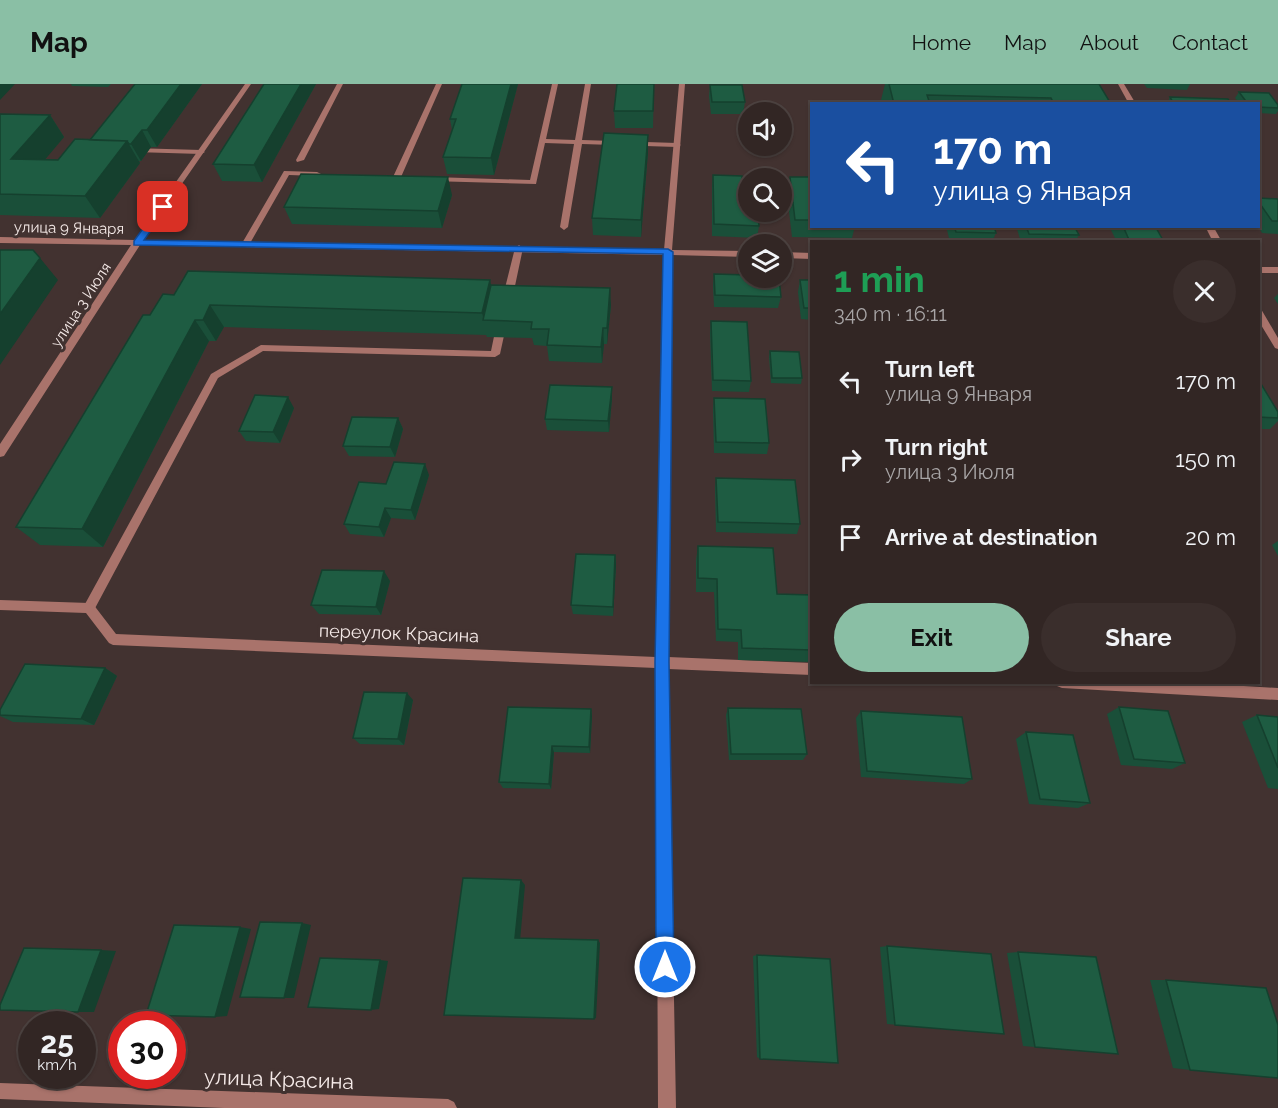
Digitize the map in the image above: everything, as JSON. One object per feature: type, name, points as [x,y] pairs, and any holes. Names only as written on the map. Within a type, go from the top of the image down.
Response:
[{"type":"street","name":"улица 3 Июля","points":[[0,453],[137,243],[248,84]]},
{"type":"street","points":[[300,160],[340,84]]},
{"type":"street","points":[[408,178],[392,177],[439,84]]},
{"type":"street","points":[[419,178],[533,182],[555,84]]},
{"type":"street","points":[[564,227],[588,84]]},
{"type":"street","points":[[667,1108],[662,662],[668,252],[682,84]]},
{"type":"street","points":[[1121,84],[1132,102]]},
{"type":"street","points":[[542,141],[677,145]]},
{"type":"street","points":[[130,149],[201,152]]},
{"type":"street","points":[[244,244],[287,173],[329,175]]},
{"type":"street","name":"улица 9 Января","points":[[0,240],[738,254]]},
{"type":"street","points":[[0,606],[89,608],[214,376],[261,348],[495,354],[519,248]]},
{"type":"street","points":[[792,255],[810,256]]},
{"type":"street","points":[[1260,270],[1278,270]]},
{"type":"street","points":[[1260,314],[1278,346]]},
{"type":"street","name":"переулок Красина","points":[[89,608],[112,639],[810,669]]},
{"type":"street","points":[[1098,684],[1278,694]]},
{"type":"street","name":"улица Красина","points":[[0,1091],[448,1108]]},
{"type":"building","points":[[135,84],[181,84],[147,130],[142,130],[131,144],[127,141],[90,140]]},
{"type":"building","points":[[264,84],[301,84],[254,165],[213,164]]},
{"type":"building","points":[[462,84],[511,84],[491,158],[443,157],[456,119],[450,119]]},
{"type":"building","points":[[617,84],[654,84],[653,111],[614,111]]},
{"type":"building","points":[[889,84],[1099,84],[1110,102],[1053,102],[1051,98],[927,95],[929,102],[894,102]]},
{"type":"building","points":[[710,85],[742,85],[745,102],[712,102]]},
{"type":"building","points":[[1239,92],[1269,93],[1278,108],[1260,107],[1260,102],[1246,102]]},
{"type":"building","points":[[1170,97],[1228,99],[1230,102],[1173,102]]},
{"type":"building","points":[[0,114],[50,115],[11,159],[58,160],[75,139],[127,141],[85,196],[0,194]]},
{"type":"building","points":[[604,133],[648,135],[641,220],[592,218]]},
{"type":"building","points":[[301,174],[448,177],[438,211],[284,207]]},
{"type":"building","points":[[713,175],[738,176],[738,222],[759,222],[759,226],[714,224]]},
{"type":"building","points":[[792,177],[810,177],[810,220],[795,220]]},
{"type":"building","points":[[1260,198],[1278,199],[1278,221],[1272,221],[1260,204]]},
{"type":"building","points":[[955,228],[995,228],[996,233],[956,232]]},
{"type":"building","points":[[1027,228],[1075,228],[1079,235],[1029,234]]},
{"type":"building","points":[[1124,228],[1156,228],[1163,240],[1129,240]]},
{"type":"building","points":[[0,250],[33,250],[40,258],[0,314]]},
{"type":"building","points":[[188,271],[490,280],[482,313],[210,305],[203,320],[195,320],[82,529],[16,527],[143,315],[150,315],[163,294],[174,295]]},
{"type":"building","points":[[714,274],[738,275],[738,288],[780,288],[781,297],[715,295]]},
{"type":"building","points":[[800,280],[810,280],[810,308],[804,308]]},
{"type":"building","points":[[491,285],[610,288],[607,328],[603,328],[601,347],[547,345],[549,329],[531,329],[532,322],[483,320]]},
{"type":"building","points":[[711,321],[747,322],[751,381],[713,380]]},
{"type":"building","points":[[770,351],[799,352],[802,378],[772,378]]},
{"type":"building","points":[[1260,382],[1278,412],[1278,418],[1260,417]]},
{"type":"building","points":[[550,385],[612,387],[608,421],[545,419]]},
{"type":"building","points":[[255,395],[288,397],[273,432],[239,431]]},
{"type":"building","points":[[714,398],[765,399],[769,443],[716,442]]},
{"type":"building","points":[[352,417],[398,418],[390,447],[343,446]]},
{"type":"building","points":[[394,462],[425,464],[411,510],[385,508],[379,527],[344,524],[359,482],[386,484]]},
{"type":"building","points":[[716,478],[795,480],[800,524],[718,522]]},
{"type":"building","points":[[698,546],[773,548],[777,594],[810,595],[810,650],[742,648],[741,630],[718,629],[717,579],[698,578]]},
{"type":"building","points":[[576,554],[615,555],[613,607],[571,605]]},
{"type":"building","points":[[322,570],[384,571],[376,607],[311,605]]},
{"type":"building","points":[[25,664],[105,668],[81,719],[0,715],[0,710]]},
{"type":"building","points":[[364,692],[407,693],[398,739],[353,738]]},
{"type":"building","points":[[508,707],[591,709],[589,747],[552,746],[549,784],[499,782]]},
{"type":"building","points":[[1119,707],[1168,711],[1185,763],[1134,759]]},
{"type":"building","points":[[728,708],[801,709],[807,754],[731,754]]},
{"type":"building","points":[[861,711],[962,717],[972,779],[867,771]]},
{"type":"building","points":[[1257,715],[1278,717],[1278,768]]},
{"type":"building","points":[[1026,732],[1073,735],[1090,803],[1040,799]]},
{"type":"building","points":[[463,878],[521,880],[515,938],[598,940],[594,1019],[444,1015]]},
{"type":"building","points":[[260,922],[302,923],[284,998],[240,997]]},
{"type":"building","points":[[174,925],[240,927],[215,1017],[186,1016],[186,1011],[147,1011]]},
{"type":"building","points":[[887,946],[991,954],[1004,1034],[895,1025]]},
{"type":"building","points":[[24,948],[101,950],[78,1011],[0,1010],[0,1005]]},
{"type":"building","points":[[1018,952],[1096,957],[1118,1054],[1035,1047]]},
{"type":"building","points":[[757,955],[830,959],[838,1063],[760,1059]]},
{"type":"building","points":[[320,958],[380,960],[371,1010],[308,1007]]},
{"type":"building","points":[[1166,980],[1266,988],[1278,1025],[1278,1078],[1190,1070]]},
{"type":"route","points":[[163,207],[137,243],[668,252],[662,662],[665,967]]}]
